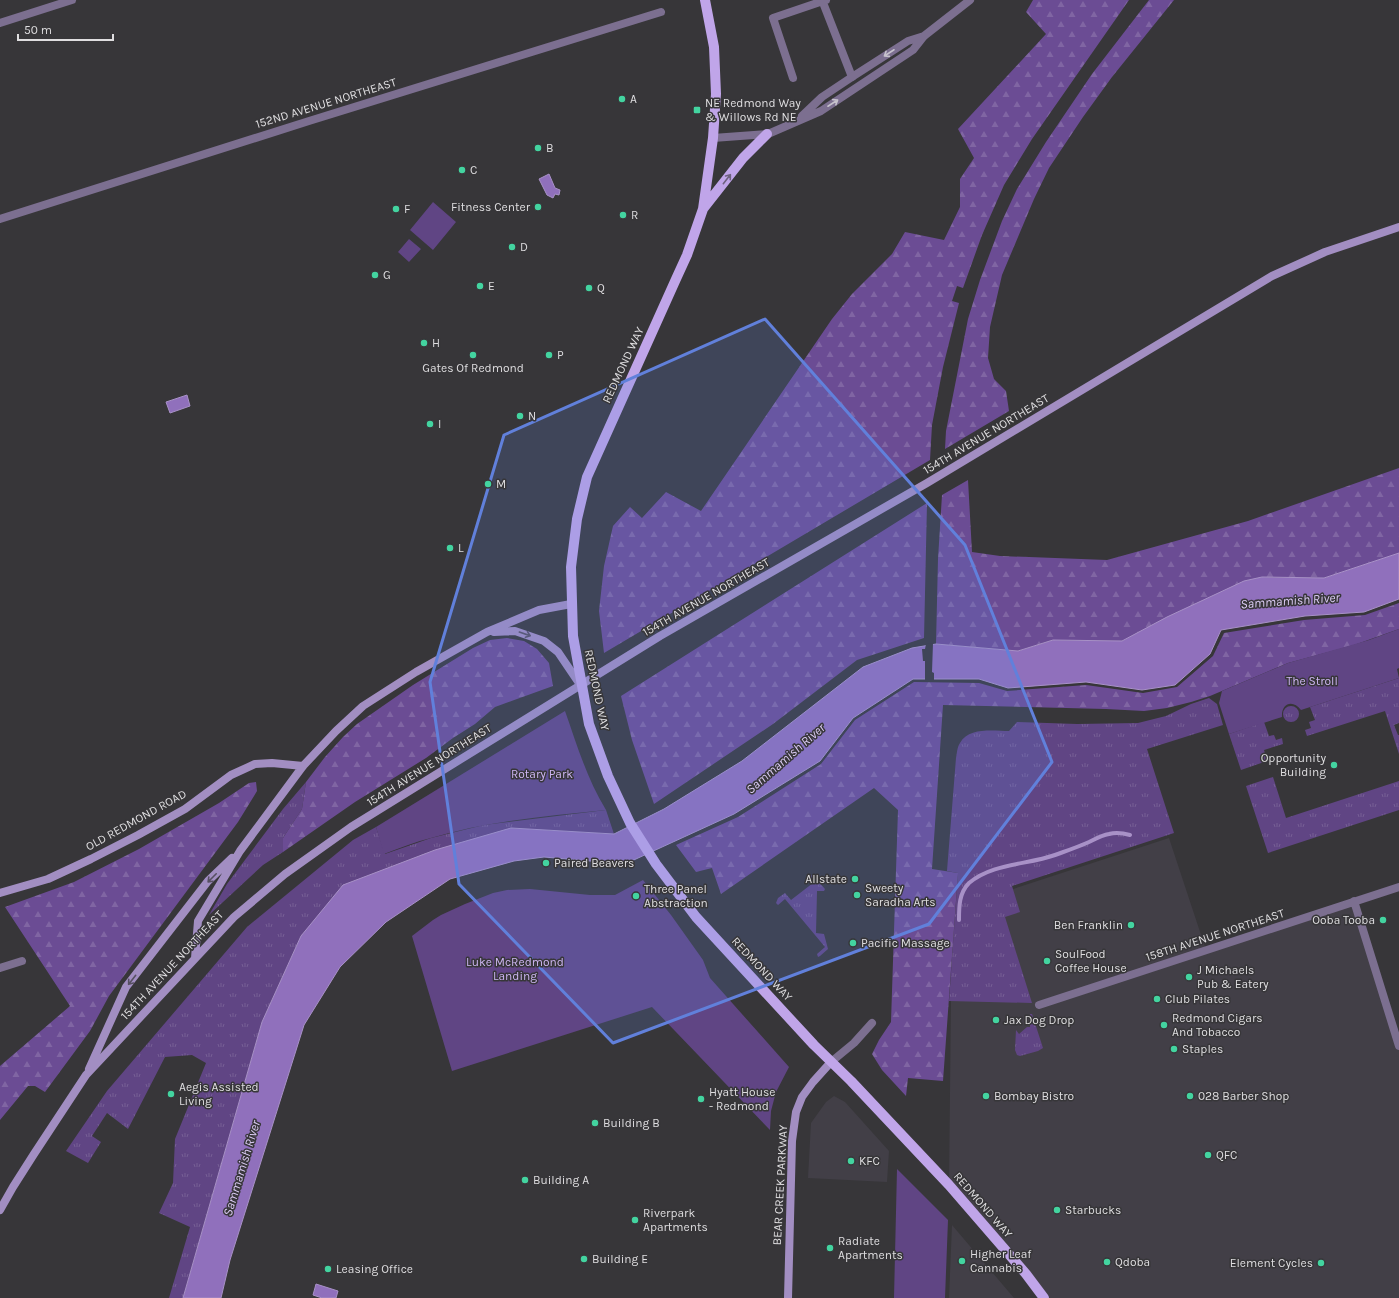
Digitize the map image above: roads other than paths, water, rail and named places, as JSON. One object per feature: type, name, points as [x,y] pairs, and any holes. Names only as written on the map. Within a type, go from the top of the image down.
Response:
[{"type":"main road","name":"REDMOND WAY","points":[[705,0],[714,47],[716,94],[713,138],[703,209],[687,255],[587,477],[576,519],[571,567],[573,636],[589,724],[608,776],[630,822],[656,864],[696,917],[814,1045],[864,1095],[949,1185],[1026,1274],[1044,1298]]},
{"type":"main road","points":[[703,209],[743,158],[767,134]]},
{"type":"main road","name":"154TH AVENUE NORTHEAST","points":[[86,1075],[234,917],[285,874],[351,827],[660,636],[926,484],[1272,276],[1325,252],[1399,227]]},
{"type":"main road","points":[[195,958],[198,921],[240,851],[304,766],[336,730],[363,706],[416,672],[487,632],[539,610],[571,604]]},
{"type":"main road","points":[[487,632],[515,631],[541,640],[558,652],[582,688]]},
{"type":"main road","name":"OLD REDMOND ROAD","points":[[0,893],[48,879],[91,859],[185,809],[231,775],[255,764],[272,763],[304,766]]},
{"type":"main road","points":[[0,1210],[34,1154],[86,1075],[126,987],[208,881],[240,851]]},
{"type":"main road","name":"BEAR CREEK PARKWAY","points":[[788,1298],[792,1141],[796,1112],[802,1097],[831,1062]]},
{"type":"street","points":[[0,23],[72,0]]},
{"type":"street","points":[[793,78],[773,18],[824,0],[852,77]]},
{"type":"street","points":[[713,138],[767,134],[821,111],[913,50],[924,36],[970,0]]},
{"type":"street","name":"152ND AVENUE NORTHEAST","points":[[0,219],[309,120],[661,12]]},
{"type":"street","points":[[798,120],[822,98],[852,77],[908,41],[924,36]]},
{"type":"street","name":"158TH AVENUE NORTHEAST","points":[[1039,1005],[1399,887]]},
{"type":"street","points":[[1354,902],[1399,1046]]},
{"type":"street","points":[[0,968],[22,961]]},
{"type":"street","points":[[831,1062],[854,1043],[872,1023]]},
{"type":"water","points":[[549,174],[555,188],[560,190],[559,195],[555,194],[553,198],[547,195],[539,179]]},
{"type":"water","points":[[187,395],[190,406],[170,413],[166,402]]},
{"type":"water","name":"Sammamish River","points":[[1399,553],[1399,599],[1364,612],[1305,616],[1221,630],[1210,654],[1175,685],[1142,690],[1086,682],[1008,688],[979,679],[913,679],[853,718],[820,761],[734,814],[625,864],[544,857],[514,861],[450,879],[386,922],[340,967],[304,1025],[230,1260],[221,1298],[183,1298],[262,1022],[301,936],[343,885],[435,850],[511,828],[614,834],[664,809],[742,761],[863,667],[912,648],[936,644],[1018,651],[1053,640],[1122,641],[1167,617],[1244,581],[1262,577],[1324,578]]},
{"type":"water","points":[[316,1284],[338,1291],[336,1298],[322,1298],[313,1295]]},
{"type":"waterway","points":[[959,920],[961,896],[963,891],[969,883],[978,876],[999,868],[1055,855],[1112,833],[1130,835]]},
{"type":"place","name":"A","points":[[622,99]]},
{"type":"place","name":"NE Redmond Way & Willows Rd NE","points":[[697,110]]},
{"type":"place","name":"B","points":[[538,148]]},
{"type":"place","name":"C","points":[[462,170]]},
{"type":"place","name":"Fitness Center","points":[[538,207]]},
{"type":"place","name":"F","points":[[396,209]]},
{"type":"place","name":"R","points":[[623,215]]},
{"type":"place","name":"D","points":[[512,247]]},
{"type":"place","name":"G","points":[[375,275]]},
{"type":"place","name":"E","points":[[480,286]]},
{"type":"place","name":"Q","points":[[589,288]]},
{"type":"place","name":"H","points":[[424,343]]},
{"type":"place","name":"Gates Of Redmond","points":[[473,355]]},
{"type":"place","name":"P","points":[[549,355]]},
{"type":"place","name":"N","points":[[520,416]]},
{"type":"place","name":"I","points":[[430,424]]},
{"type":"place","name":"M","points":[[488,484]]},
{"type":"place","name":"L","points":[[450,548]]},
{"type":"place","name":"Opportunity Building","points":[[1334,765]]},
{"type":"place","name":"Paired Beavers","points":[[546,863]]},
{"type":"place","name":"Allstate","points":[[855,879]]},
{"type":"place","name":"Sweety Saradha Arts","points":[[857,895]]},
{"type":"place","name":"Three Panel Abstraction","points":[[636,896]]},
{"type":"place","name":"Ooba Tooba","points":[[1383,920]]},
{"type":"place","name":"Ben Franklin","points":[[1131,925]]},
{"type":"place","name":"Pacific Massage","points":[[853,943]]},
{"type":"place","name":"SoulFood Coffee House","points":[[1047,961]]},
{"type":"place","name":"J Michaels Pub & Eatery","points":[[1189,977]]},
{"type":"place","name":"Club Pilates","points":[[1157,999]]},
{"type":"place","name":"Jax Dog Drop","points":[[996,1020]]},
{"type":"place","name":"Redmond Cigars And Tobacco","points":[[1164,1025]]},
{"type":"place","name":"Staples","points":[[1174,1049]]},
{"type":"place","name":"Aegis Assisted Living","points":[[171,1094]]},
{"type":"place","name":"Bombay Bistro","points":[[986,1096]]},
{"type":"place","name":"028 Barber Shop","points":[[1190,1096]]},
{"type":"place","name":"Hyatt House - Redmond","points":[[701,1099]]},
{"type":"place","name":"Building B","points":[[595,1123]]},
{"type":"place","name":"QFC","points":[[1208,1155]]},
{"type":"place","name":"KFC","points":[[851,1161]]},
{"type":"place","name":"Building A","points":[[525,1180]]},
{"type":"place","name":"Starbucks","points":[[1057,1210]]},
{"type":"place","name":"Riverpark Apartments","points":[[635,1220]]},
{"type":"place","name":"Radiate Apartments","points":[[830,1248]]},
{"type":"place","name":"Building E","points":[[584,1259]]},
{"type":"place","name":"Higher Leaf Cannabis","points":[[962,1261]]},
{"type":"place","name":"Qdoba","points":[[1107,1262]]},
{"type":"place","name":"Element Cycles","points":[[1321,1263]]},
{"type":"place","name":"Leasing Office","points":[[328,1269]]},
{"type":"park label","name":"The Stroll","points":[[1312,681]]},
{"type":"park label","name":"Rotary Park","points":[[542,774]]},
{"type":"park label","name":"Luke McRedmond Landing","points":[[515,969]]}]
